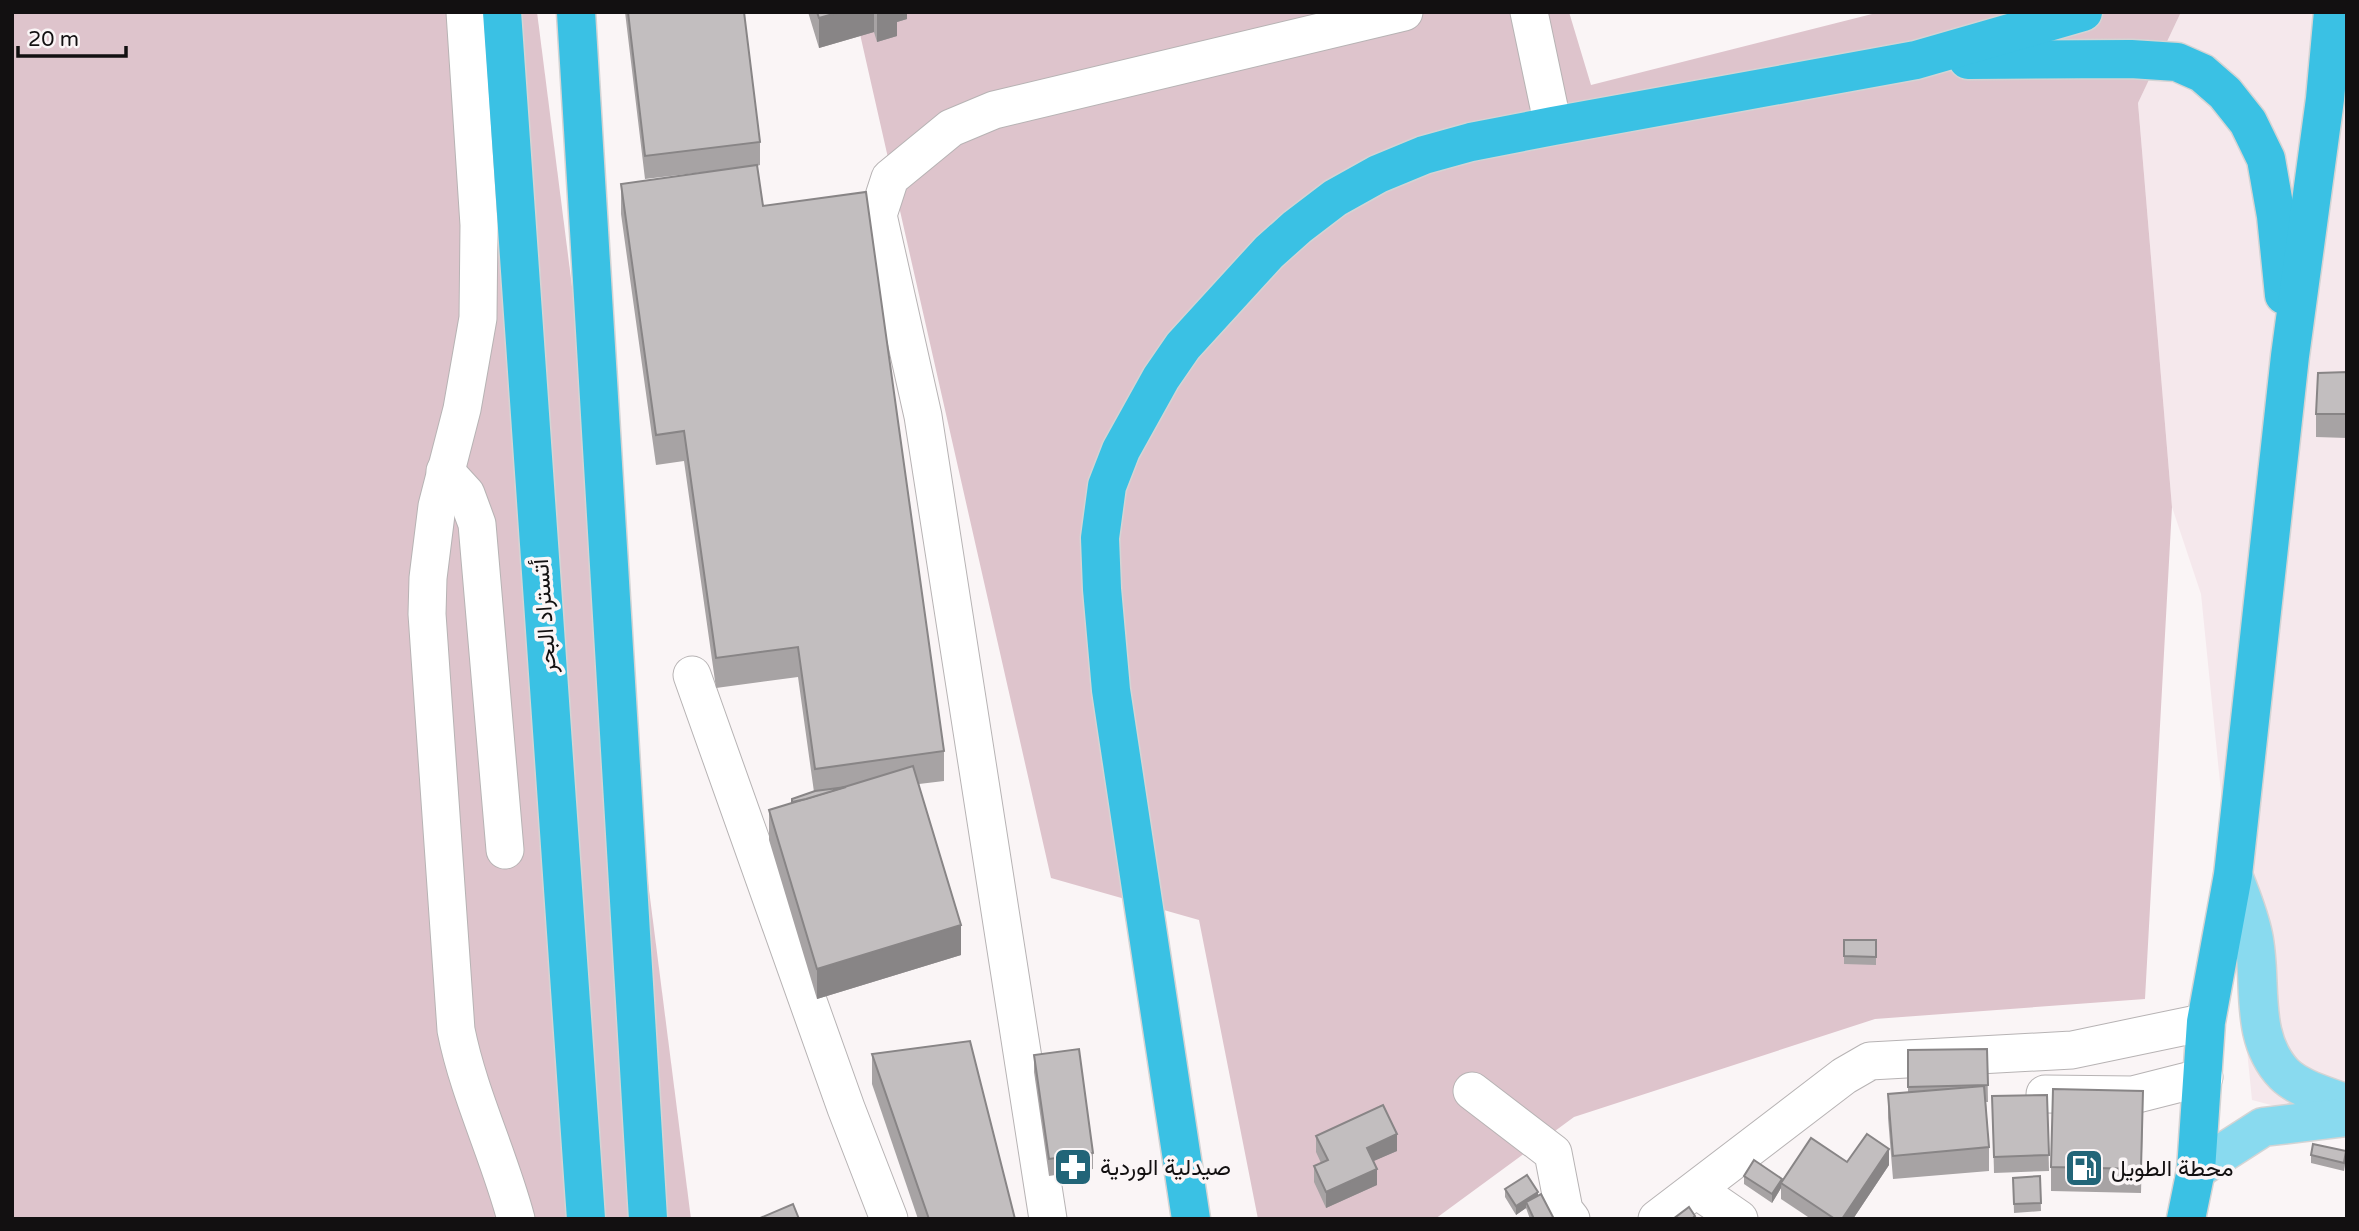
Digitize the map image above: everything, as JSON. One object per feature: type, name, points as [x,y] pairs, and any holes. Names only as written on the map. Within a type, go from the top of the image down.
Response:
[{"type":"highway","name":"أتستراد البحر","points":[[502,12],[586,1219]]},
{"type":"highway","points":[[576,12],[648,1219]]},
{"type":"highway","points":[[1191,1219],[1111,690],[1100,538],[1107,486],[1121,450],[1161,378],[1183,346],[1246,276],[1297,227],[1335,198],[1378,174],[1424,155],[1471,142],[1553,126],[1916,60],[2021,22],[2083,12]]},
{"type":"highway","points":[[2186,1219],[2196,1170],[2206,1022],[2233,874],[2290,356],[2325,99],[2333,12]]},
{"type":"highway","points":[[1916,60],[2131,59],[2177,62],[2202,73],[2225,93],[2248,122],[2266,159],[2276,216],[2290,356]]},
{"type":"main road","points":[[2233,874],[2254,937],[2261,1026],[2275,1062],[2286,1076],[2347,1104]]},
{"type":"main road","points":[[2196,1170],[2263,1127],[2347,1117]]},
{"type":"street","points":[[465,12],[480,271],[478,318],[471,363],[431,542],[427,614],[453,999],[462,1060],[498,1158],[516,1219]]},
{"type":"street","points":[[1048,1219],[923,416],[878,215],[890,178],[951,128],[994,110],[1404,12]]},
{"type":"street","points":[[1529,12],[1553,126]]},
{"type":"street","points":[[445,471],[467,494],[477,524],[505,850]]},
{"type":"street","points":[[692,675],[845,1108],[889,1219]]},
{"type":"street","points":[[1657,1219],[1844,1076],[1870,1061],[2072,1050],[2206,1022]]},
{"type":"street","points":[[2045,1094],[2133,1095],[2204,1077]]},
{"type":"street","points":[[1472,1091],[1553,1153],[1564,1209],[1571,1219]]},
{"type":"street","points":[[1697,1190],[1739,1219]]},
{"type":"shaded area","points":[[12,12],[537,12],[691,1219],[12,1219]]},
{"type":"shaded area","points":[[855,12],[1569,12],[1591,85],[1880,12],[2181,12],[2138,103],[2172,507],[2145,999],[1875,1019],[1574,1117],[1435,1219],[1258,1219],[1199,920],[1051,878]]},
{"type":"shaded area","points":[[2181,12],[2347,12],[2347,1125],[2252,1100],[2201,594],[2172,507],[2138,103]]},
{"type":"building","points":[[628,12],[744,12],[760,142],[645,156]]},
{"type":"building","points":[[817,12],[840,12],[819,18]]},
{"type":"building","points":[[757,165],[763,206],[866,192],[944,751],[815,769],[798,647],[716,658],[684,431],[656,435],[621,184]]},
{"type":"building","points":[[2347,372],[2347,414],[2316,414],[2318,373]]},
{"type":"building","points":[[913,766],[961,925],[817,969],[769,810]]},
{"type":"building","points":[[846,787],[792,802],[792,799],[815,791]]},
{"type":"building","points":[[1844,940],[1876,940],[1876,957],[1844,956]]},
{"type":"building","points":[[970,1041],[1015,1219],[929,1219],[872,1054]]},
{"type":"building","points":[[1079,1049],[1093,1153],[1049,1159],[1034,1055]]},
{"type":"building","points":[[1987,1049],[1988,1085],[1908,1087],[1908,1050]]},
{"type":"building","points":[[1984,1086],[1989,1147],[1893,1156],[1888,1094]]},
{"type":"building","points":[[2053,1089],[2143,1091],[2141,1169],[2051,1167]]},
{"type":"building","points":[[2047,1095],[2049,1155],[1994,1157],[1992,1096]]},
{"type":"building","points":[[1383,1105],[1397,1134],[1367,1148],[1377,1169],[1326,1192],[1314,1166],[1328,1160],[1316,1136]]},
{"type":"building","points":[[1867,1134],[1889,1149],[1842,1219],[1835,1219],[1781,1183],[1811,1138],[1847,1162]]},
{"type":"building","points":[[2313,1144],[2346,1151],[2344,1163],[2311,1155]]},
{"type":"building","points":[[1754,1160],[1782,1179],[1772,1194],[1744,1176]]},
{"type":"building","points":[[1527,1175],[1538,1192],[1516,1206],[1505,1189]]},
{"type":"building","points":[[2040,1176],[2041,1203],[2014,1204],[2013,1178]]},
{"type":"building","points":[[1541,1194],[1554,1219],[1534,1219],[1526,1202]]},
{"type":"building","points":[[793,1204],[799,1219],[758,1219]]},
{"type":"building","points":[[1689,1207],[1695,1216],[1692,1219],[1673,1219]]},
{"type":"place","name":"صيدلية الوردية","points":[[1073,1167]]},
{"type":"place","name":"محطة الطويل","points":[[2084,1168]]}]
